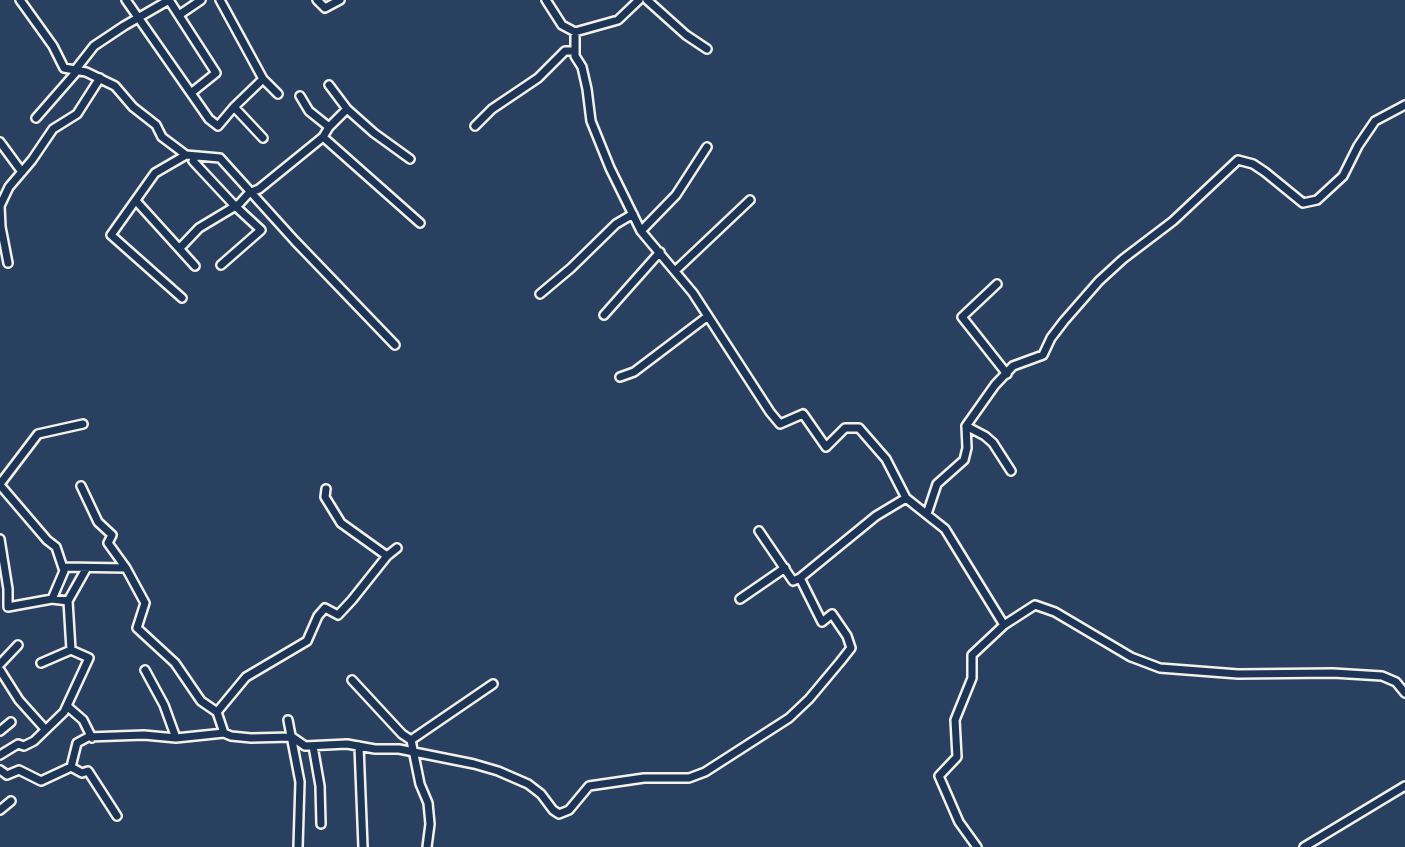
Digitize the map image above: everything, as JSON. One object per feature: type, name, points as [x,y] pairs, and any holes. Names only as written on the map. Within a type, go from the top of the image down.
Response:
[{"type":"street","points":[[20,0],[53,46],[64,68],[77,69],[115,86],[133,107],[156,125],[162,137],[186,155],[220,158],[395,345]]},
{"type":"street","points":[[126,0],[209,119],[218,126],[263,79]]},
{"type":"street","points":[[36,118],[94,46],[169,0],[216,73],[191,93]]},
{"type":"street","points":[[179,15],[201,0]]},
{"type":"street","points":[[220,0],[263,79],[278,94]]},
{"type":"street","points":[[317,0],[325,8],[340,0]]},
{"type":"street","points":[[546,0],[562,25],[575,32],[618,20],[639,0]]},
{"type":"street","points":[[647,0],[687,35],[708,49]]},
{"type":"street","points":[[575,32],[575,51],[587,89],[591,121],[610,168],[641,231],[708,316],[779,424],[803,414],[826,447],[845,428],[859,428],[886,460],[906,498],[945,529],[1004,625]]},
{"type":"street","points":[[475,126],[492,109],[538,78],[565,51],[575,51]]},
{"type":"street","points":[[8,263],[0,206],[9,187],[53,129],[77,114],[100,78]]},
{"type":"street","points":[[329,85],[347,109],[410,159]]},
{"type":"street","points":[[300,96],[309,111],[329,127]]},
{"type":"street","points":[[928,514],[937,484],[964,460],[966,426],[995,385],[1013,366],[1043,355],[1051,338],[1099,281],[1173,221],[1238,160],[1253,164],[1265,172],[1303,204],[1317,201],[1343,176],[1358,146],[1375,121],[1405,105]]},
{"type":"street","points":[[234,107],[263,138]]},
{"type":"street","points":[[180,248],[199,228],[280,172],[323,137],[347,109]]},
{"type":"street","points":[[323,137],[420,223]]},
{"type":"street","points":[[0,142],[22,172]]},
{"type":"street","points":[[641,231],[676,195],[707,147]]},
{"type":"street","points":[[182,298],[111,235],[137,202],[155,173],[186,155]]},
{"type":"street","points":[[195,157],[193,161],[261,230],[221,265]]},
{"type":"street","points":[[675,271],[750,200]]},
{"type":"street","points":[[137,202],[195,266]]},
{"type":"street","points":[[540,294],[616,224],[634,214]]},
{"type":"street","points":[[604,315],[660,253]]},
{"type":"street","points":[[997,284],[962,317],[1007,374]]},
{"type":"street","points":[[620,377],[635,372],[708,316]]},
{"type":"street","points":[[52,599],[59,586],[63,567],[56,547],[0,485],[38,434],[83,424]]},
{"type":"street","points":[[966,426],[993,443],[1012,471]]},
{"type":"street","points":[[80,486],[98,522],[112,535],[108,543],[126,568],[145,603],[137,628],[161,648],[201,701],[217,712],[224,733]]},
{"type":"street","points":[[326,489],[325,497],[341,523],[387,556]]},
{"type":"street","points":[[760,531],[793,581],[876,516],[906,498]]},
{"type":"street","points":[[0,539],[8,589],[8,607],[52,599],[68,601]]},
{"type":"street","points":[[217,712],[246,677],[307,641],[318,616],[325,608],[338,615],[387,556],[397,548]]},
{"type":"street","points":[[63,567],[126,568]]},
{"type":"street","points":[[740,599],[785,568]]},
{"type":"street","points":[[71,650],[68,601],[86,569]]},
{"type":"street","points":[[0,770],[7,775],[19,770],[41,781],[71,766],[77,743],[88,737],[144,735],[176,738],[224,733],[251,738],[292,737],[305,746],[325,743],[413,751],[474,764],[528,784],[559,814],[569,810],[589,786],[644,778],[682,779],[705,772],[789,718],[809,699],[851,648],[832,614],[822,622],[800,578]]},
{"type":"street","points":[[977,847],[959,822],[939,776],[957,757],[955,720],[972,678],[972,656],[1004,625],[1035,605],[1055,612],[1131,657],[1160,668],[1238,674],[1333,673],[1382,676],[1396,682],[1405,693]]},
{"type":"street","points":[[0,664],[18,645]]},
{"type":"street","points":[[0,755],[18,744],[24,746],[34,741],[68,707],[89,658],[71,650],[41,663]]},
{"type":"street","points":[[0,670],[19,700],[45,729]]},
{"type":"street","points":[[145,670],[164,705],[176,738]]},
{"type":"street","points":[[352,680],[402,734],[411,740],[420,783],[428,803],[430,824],[427,847]]},
{"type":"street","points":[[411,740],[493,684]]},
{"type":"street","points":[[68,707],[83,720],[92,738]]},
{"type":"street","points":[[288,720],[300,782],[299,847]]},
{"type":"street","points":[[0,731],[10,722]]},
{"type":"street","points":[[313,746],[320,786],[321,824]]},
{"type":"street","points":[[359,746],[363,847]]},
{"type":"street","points":[[71,766],[82,773],[88,772],[117,816]]},
{"type":"street","points":[[1304,847],[1405,786]]},
{"type":"street","points":[[0,810],[11,801]]}]
